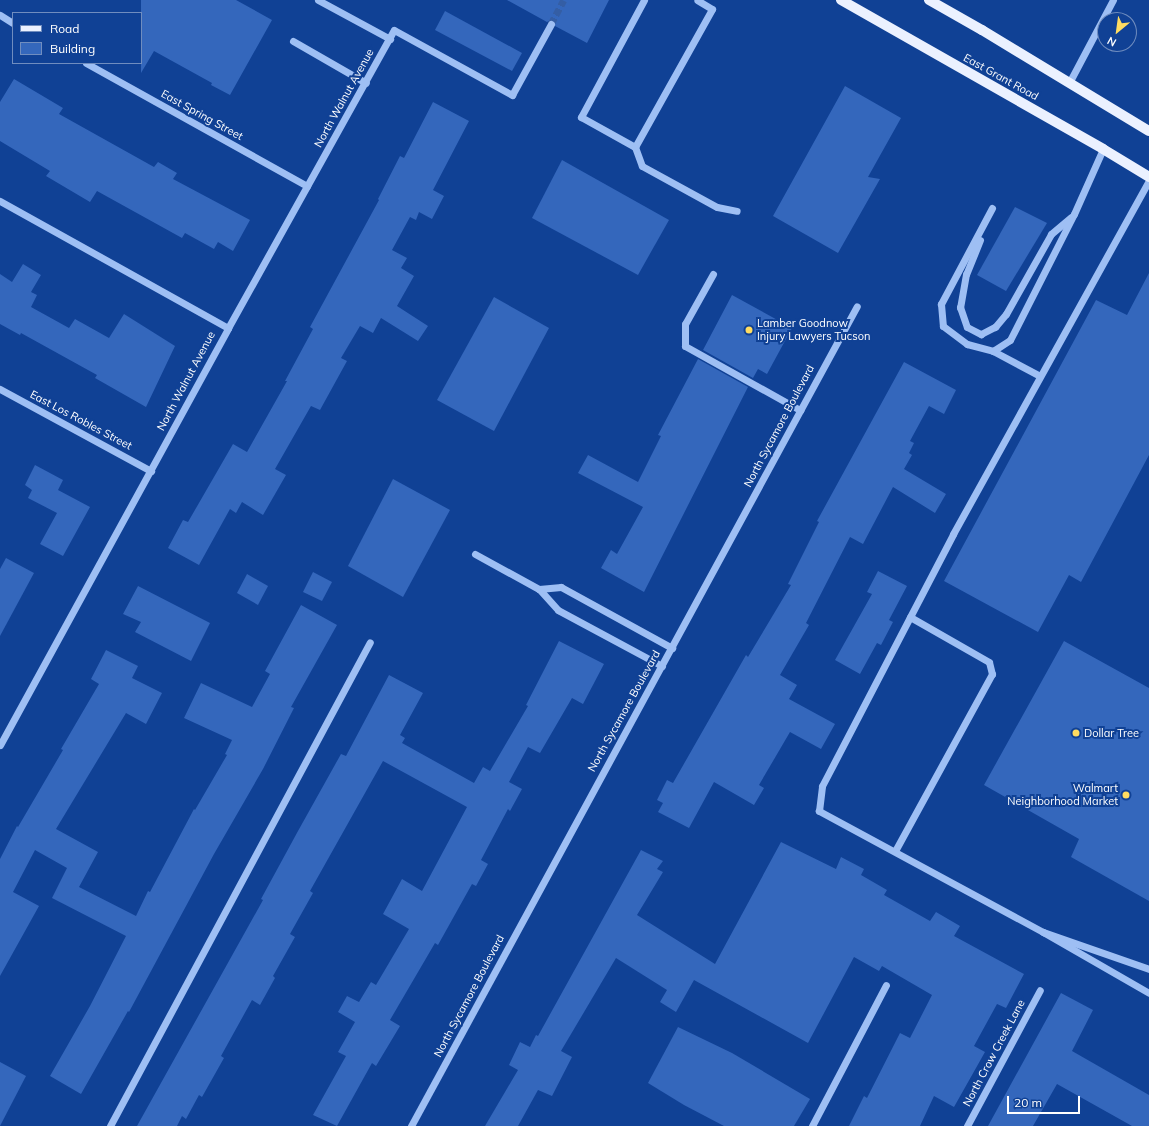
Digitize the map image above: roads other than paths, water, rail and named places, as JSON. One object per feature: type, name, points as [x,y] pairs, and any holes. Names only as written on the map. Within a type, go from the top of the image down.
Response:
[{"type":"main road","name":"East Grant Road","points":[[840,0],[1149,176]]},
{"type":"main road","points":[[929,0],[982,30],[1149,131]]},
{"type":"street","points":[[318,0],[390,39]]},
{"type":"street","points":[[644,0],[581,117],[635,147],[642,166],[717,207],[737,211]]},
{"type":"street","points":[[635,147],[712,9],[696,0]]},
{"type":"street","points":[[1069,83],[1112,0]]},
{"type":"street","points":[[0,15],[12,22]]},
{"type":"street","name":"North Walnut Avenue","points":[[0,745],[228,328],[394,30],[512,95],[551,24]]},
{"type":"street","points":[[293,41],[366,82]]},
{"type":"street","name":"East Spring Street","points":[[88,64],[307,186]]},
{"type":"street","points":[[993,351],[1010,340],[1074,214],[1103,149]]},
{"type":"street","points":[[1149,181],[1040,376],[910,617],[822,786],[819,811],[1043,932],[1149,993]]},
{"type":"street","points":[[0,201],[228,328]]},
{"type":"street","points":[[1040,376],[993,351],[967,344],[943,326],[941,304],[992,208],[966,274],[960,307],[967,326],[981,334],[995,327],[1006,314],[1052,234],[1074,214]]},
{"type":"street","points":[[713,274],[685,324],[685,346],[800,410]]},
{"type":"street","name":"North Sycamore Boulevard","points":[[411,1126],[857,306]]},
{"type":"street","name":"East Los Robles Street","points":[[0,389],[151,471]]},
{"type":"street","points":[[475,554],[539,589],[558,610],[662,666]]},
{"type":"street","points":[[539,589],[561,587],[672,648]]},
{"type":"street","points":[[895,851],[992,674],[989,662],[910,617]]},
{"type":"street","points":[[110,1126],[370,642]]},
{"type":"street","points":[[1043,932],[1149,969]]},
{"type":"street","points":[[812,1126],[886,986]]},
{"type":"street","name":"North Crow Creek Lane","points":[[967,1126],[1040,990]]},
{"type":"tunnel","points":[[551,24],[564,0]]},
{"type":"place","name":"Lamber Goodnow Injury Lawyers Tucson","points":[[749,330]]},
{"type":"place","name":"Dollar Tree","points":[[1076,733]]},
{"type":"place","name":"Walmart Neighborhood Market","points":[[1126,795]]}]
